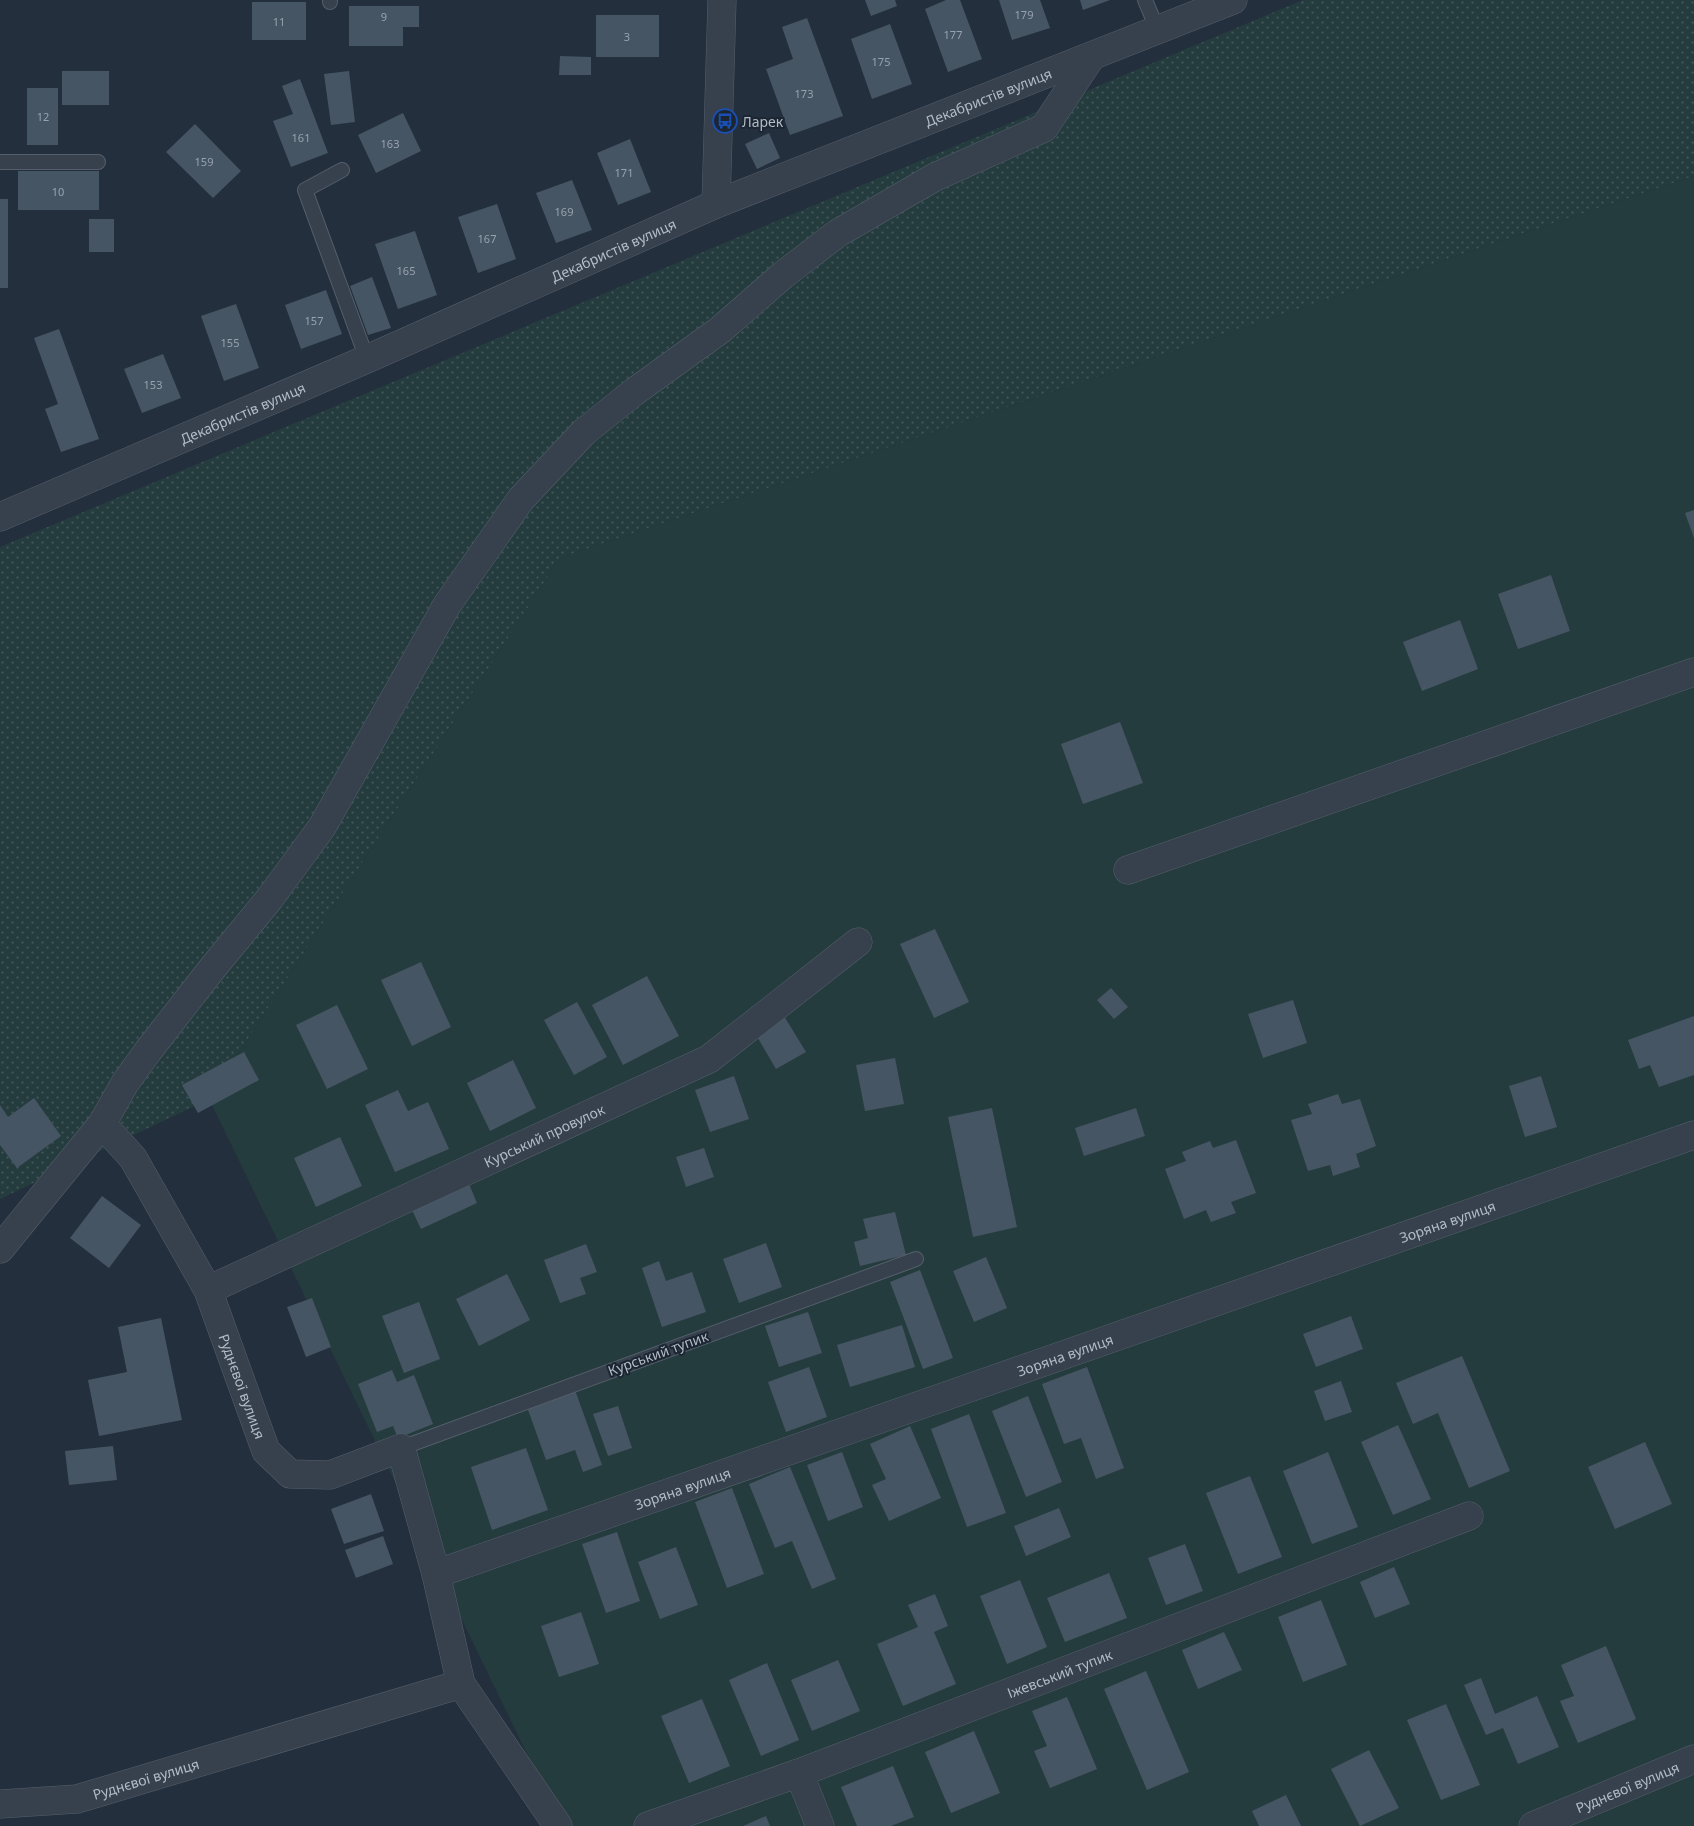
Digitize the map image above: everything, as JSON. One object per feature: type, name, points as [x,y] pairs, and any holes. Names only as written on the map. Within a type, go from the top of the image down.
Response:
[{"type":"street","points":[[716,204],[722,0]]},
{"type":"street","name":"Декабристів вулиця","points":[[0,516],[367,359],[716,204],[1233,0]]},
{"type":"street","points":[[0,1249],[102,1124],[125,1083],[148,1051],[270,898],[322,827],[448,605],[527,492],[584,432],[634,392],[720,330],[783,275],[838,233],[935,177],[1044,128],[1091,57]]},
{"type":"street","points":[[1128,870],[1694,672]]},
{"type":"street","name":"Курський провулок","points":[[208,1290],[709,1059],[858,942]]},
{"type":"street","name":"Руднєвої вулиця","points":[[102,1124],[133,1158],[208,1290],[266,1451],[290,1474],[330,1475],[401,1448]]},
{"type":"street","name":"Зоряна вулиця","points":[[436,1574],[1694,1135]]},
{"type":"street","points":[[401,1448],[436,1574],[461,1684],[558,1826]]},
{"type":"street","name":"Іжевський тупик","points":[[648,1826],[799,1773],[1469,1516]]},
{"type":"street","name":"Руднєвої вулиця","points":[[0,1804],[77,1799],[461,1684]]},
{"type":"street","name":"Руднєвої вулиця","points":[[1533,1826],[1694,1759]]},
{"type":"street","points":[[799,1773],[820,1826]]},
{"type":"lane","points":[[1145,0],[1158,31]]},
{"type":"lane","points":[[0,162],[98,162]]},
{"type":"lane","points":[[342,170],[305,190],[367,359]]},
{"type":"lane","name":"Курський тупик","points":[[401,1448],[916,1259]]},
{"type":"green space","points":[[1303,0],[1694,0],[1694,176],[560,558],[209,1099],[0,1199],[0,547]]},
{"type":"green space","points":[[1694,176],[1694,1826],[562,1826],[209,1099],[560,558]]},
{"type":"building","points":[[865,0],[895,0],[897,6],[871,16]]},
{"type":"building","points":[[946,0],[960,0],[982,59],[948,72],[925,9]]},
{"type":"building","points":[[999,0],[1040,0],[1050,28],[1012,40]]},
{"type":"building","points":[[1080,0],[1110,0],[1083,10]]},
{"type":"building","points":[[252,2],[306,2],[306,40],[252,40]]},
{"type":"building","points":[[349,6],[419,6],[419,27],[403,27],[403,46],[349,46]]},
{"type":"building","points":[[596,15],[659,15],[659,57],[596,57]]},
{"type":"building","points":[[807,18],[843,116],[790,135],[766,69],[793,59],[782,27]]},
{"type":"building","points":[[890,24],[912,84],[872,99],[851,39]]},
{"type":"building","points":[[560,56],[591,57],[591,75],[559,75]]},
{"type":"building","points":[[62,71],[109,71],[109,105],[62,105]]},
{"type":"building","points":[[349,71],[355,122],[331,125],[324,74]]},
{"type":"building","points":[[300,79],[328,153],[291,167],[273,121],[293,114],[282,86]]},
{"type":"building","points":[[27,88],[58,88],[58,145],[27,145]]},
{"type":"building","points":[[403,113],[421,151],[376,173],[358,135]]},
{"type":"building","points":[[195,124],[241,171],[213,198],[166,152]]},
{"type":"building","points":[[769,133],[780,158],[757,169],[745,144]]},
{"type":"building","points":[[630,139],[651,192],[618,205],[597,153]]},
{"type":"building","points":[[18,171],[99,171],[99,210],[18,210]]},
{"type":"building","points":[[572,180],[592,230],[556,243],[536,193]]},
{"type":"building","points":[[0,199],[8,199],[8,288],[0,288]]},
{"type":"building","points":[[497,204],[516,259],[478,273],[458,217]]},
{"type":"building","points":[[89,219],[114,219],[114,252],[89,252]]},
{"type":"building","points":[[415,231],[437,295],[398,309],[375,244]]},
{"type":"building","points":[[372,277],[391,328],[368,335],[350,286]]},
{"type":"building","points":[[326,290],[342,334],[301,349],[285,305]]},
{"type":"building","points":[[236,304],[259,368],[224,381],[201,316]]},
{"type":"building","points":[[59,329],[99,439],[61,452],[45,409],[58,404],[34,338]]},
{"type":"building","points":[[163,354],[181,398],[142,413],[124,369]]},
{"type":"building","points":[[1694,510],[1694,538],[1685,513]]},
{"type":"building","points":[[1551,575],[1570,631],[1518,649],[1498,594]]},
{"type":"building","points":[[1460,620],[1478,669],[1422,691],[1403,642]]},
{"type":"building","points":[[1120,722],[1143,783],[1083,804],[1061,744]]},
{"type":"building","points":[[935,929],[969,1002],[934,1018],[900,944]]},
{"type":"building","points":[[421,962],[451,1027],[412,1046],[381,980]]},
{"type":"building","points":[[647,976],[679,1036],[623,1065],[592,1005]]},
{"type":"building","points":[[1111,988],[1128,1007],[1114,1019],[1097,1000]]},
{"type":"building","points":[[1293,1000],[1307,1043],[1263,1058],[1248,1014]]},
{"type":"building","points":[[577,1002],[607,1057],[574,1075],[544,1020]]},
{"type":"building","points":[[337,1005],[368,1069],[327,1089],[296,1025]]},
{"type":"building","points":[[784,1016],[806,1052],[776,1069],[755,1033]]},
{"type":"building","points":[[1694,1016],[1694,1075],[1659,1087],[1650,1065],[1639,1069],[1628,1040]]},
{"type":"building","points":[[244,1052],[259,1080],[198,1113],[182,1085]]},
{"type":"building","points":[[895,1058],[904,1104],[865,1111],[856,1065]]},
{"type":"building","points":[[513,1060],[536,1108],[490,1131],[467,1083]]},
{"type":"building","points":[[734,1076],[749,1119],[710,1132],[695,1090]]},
{"type":"building","points":[[1541,1076],[1557,1127],[1525,1137],[1509,1086]]},
{"type":"building","points":[[398,1090],[408,1111],[428,1102],[449,1149],[395,1172],[365,1105]]},
{"type":"building","points":[[1338,1094],[1342,1104],[1360,1099],[1376,1146],[1356,1154],[1360,1167],[1333,1176],[1330,1165],[1308,1171],[1291,1120],[1312,1114],[1308,1104]]},
{"type":"building","points":[[34,1098],[61,1136],[17,1168],[0,1145],[0,1105],[8,1117]]},
{"type":"building","points":[[992,1108],[1017,1227],[973,1237],[948,1117]]},
{"type":"building","points":[[1136,1108],[1145,1136],[1084,1156],[1075,1128]]},
{"type":"building","points":[[340,1137],[362,1186],[316,1207],[294,1158]]},
{"type":"building","points":[[1236,1140],[1256,1193],[1231,1202],[1236,1213],[1211,1222],[1206,1210],[1184,1219],[1165,1169],[1186,1161],[1182,1152],[1210,1141],[1213,1148]]},
{"type":"building","points":[[704,1148],[714,1177],[686,1187],[676,1157]]},
{"type":"building","points":[[467,1179],[477,1203],[421,1229],[410,1206]]},
{"type":"building","points":[[102,1196],[141,1225],[109,1268],[70,1238]]},
{"type":"building","points":[[895,1212],[906,1255],[860,1266],[854,1242],[868,1238],[863,1219]]},
{"type":"building","points":[[766,1243],[782,1287],[739,1303],[723,1259]]},
{"type":"building","points":[[586,1244],[597,1272],[580,1278],[586,1294],[560,1303],[544,1260]]},
{"type":"building","points":[[986,1257],[1007,1308],[974,1322],[953,1271]]},
{"type":"building","points":[[659,1261],[666,1281],[692,1272],[706,1312],[662,1327],[642,1268]]},
{"type":"building","points":[[920,1270],[953,1358],[923,1369],[890,1282]]},
{"type":"building","points":[[507,1274],[530,1320],[479,1346],[456,1299]]},
{"type":"building","points":[[312,1298],[331,1347],[306,1357],[287,1307]]},
{"type":"building","points":[[419,1302],[440,1359],[404,1373],[382,1316]]},
{"type":"building","points":[[808,1312],[822,1353],[779,1367],[765,1326]]},
{"type":"building","points":[[1351,1316],[1363,1349],[1316,1367],[1303,1334]]},
{"type":"building","points":[[161,1318],[182,1420],[99,1436],[88,1380],[127,1372],[118,1327]]},
{"type":"building","points":[[902,1325],[915,1367],[850,1387],[837,1345]]},
{"type":"building","points":[[1462,1356],[1510,1471],[1469,1488],[1438,1413],[1413,1424],[1396,1383]]},
{"type":"building","points":[[809,1367],[827,1417],[786,1432],[768,1382]]},
{"type":"building","points":[[1087,1367],[1124,1468],[1096,1479],[1081,1438],[1064,1444],[1042,1384]]},
{"type":"building","points":[[392,1370],[397,1382],[414,1375],[433,1424],[398,1438],[393,1426],[377,1432],[358,1384]]},
{"type":"building","points":[[1341,1381],[1352,1412],[1325,1421],[1314,1391]]},
{"type":"building","points":[[575,1390],[602,1465],[583,1472],[575,1450],[546,1460],[527,1407]]},
{"type":"building","points":[[1028,1396],[1062,1482],[1026,1497],[992,1411]]},
{"type":"building","points":[[618,1406],[632,1448],[608,1456],[593,1414]]},
{"type":"building","points":[[969,1414],[1006,1513],[967,1527],[931,1429]]},
{"type":"building","points":[[1398,1425],[1431,1499],[1393,1515],[1361,1442]]},
{"type":"building","points":[[910,1426],[941,1498],[889,1521],[872,1485],[886,1479],[870,1444]]},
{"type":"building","points":[[1645,1442],[1672,1504],[1615,1529],[1588,1467]]},
{"type":"building","points":[[113,1446],[117,1480],[69,1485],[65,1451]]},
{"type":"building","points":[[526,1448],[548,1510],[492,1530],[471,1467]]},
{"type":"building","points":[[842,1452],[863,1507],[828,1521],[807,1465]]},
{"type":"building","points":[[1328,1452],[1358,1527],[1312,1544],[1283,1471]]},
{"type":"building","points":[[790,1467],[836,1579],[812,1589],[792,1541],[775,1548],[749,1484]]},
{"type":"building","points":[[1250,1476],[1282,1557],[1238,1574],[1206,1493]]},
{"type":"building","points":[[732,1488],[764,1574],[727,1588],[695,1502]]},
{"type":"building","points":[[371,1494],[384,1531],[344,1544],[331,1509]]},
{"type":"building","points":[[1059,1508],[1071,1537],[1026,1556],[1014,1526]]},
{"type":"building","points":[[617,1532],[640,1601],[606,1613],[582,1544]]},
{"type":"building","points":[[383,1536],[393,1564],[356,1578],[345,1550]]},
{"type":"building","points":[[1185,1544],[1203,1591],[1166,1605],[1148,1558]]},
{"type":"building","points":[[676,1547],[698,1605],[660,1619],[638,1562]]},
{"type":"building","points":[[1394,1567],[1410,1604],[1375,1618],[1360,1582]]},
{"type":"building","points":[[1109,1573],[1127,1618],[1065,1642],[1047,1598]]},
{"type":"building","points":[[1020,1580],[1047,1647],[1007,1664],[980,1596]]},
{"type":"building","points":[[935,1594],[948,1626],[934,1632],[956,1684],[903,1706],[877,1644],[918,1627],[908,1605]]},
{"type":"building","points":[[1321,1600],[1347,1665],[1303,1682],[1278,1617]]},
{"type":"building","points":[[581,1612],[599,1664],[559,1677],[541,1626]]},
{"type":"building","points":[[1224,1632],[1242,1670],[1198,1689],[1182,1650]]},
{"type":"building","points":[[1606,1646],[1636,1719],[1578,1743],[1560,1701],[1574,1696],[1561,1665]]},
{"type":"building","points":[[838,1660],[860,1711],[812,1731],[791,1680]]},
{"type":"building","points":[[767,1663],[799,1740],[761,1756],[729,1680]]},
{"type":"building","points":[[1146,1671],[1189,1772],[1147,1790],[1104,1689]]},
{"type":"building","points":[[1481,1678],[1495,1714],[1537,1696],[1559,1747],[1518,1764],[1503,1728],[1486,1735],[1464,1685]]},
{"type":"building","points":[[1067,1697],[1097,1769],[1050,1788],[1034,1751],[1047,1746],[1032,1711]]},
{"type":"building","points":[[702,1699],[730,1766],[689,1783],[661,1716]]},
{"type":"building","points":[[1446,1704],[1480,1785],[1441,1800],[1407,1720]]},
{"type":"building","points":[[974,1731],[1000,1793],[951,1813],[925,1752]]},
{"type":"building","points":[[1369,1750],[1399,1808],[1360,1826],[1331,1769]]},
{"type":"building","points":[[893,1766],[914,1817],[891,1826],[857,1826],[841,1787]]},
{"type":"building","points":[[1286,1795],[1301,1826],[1259,1826],[1252,1811]]},
{"type":"building","points":[[766,1816],[770,1826],[743,1826]]},
{"type":"place","name":"Ларек","points":[[725,121]]}]
